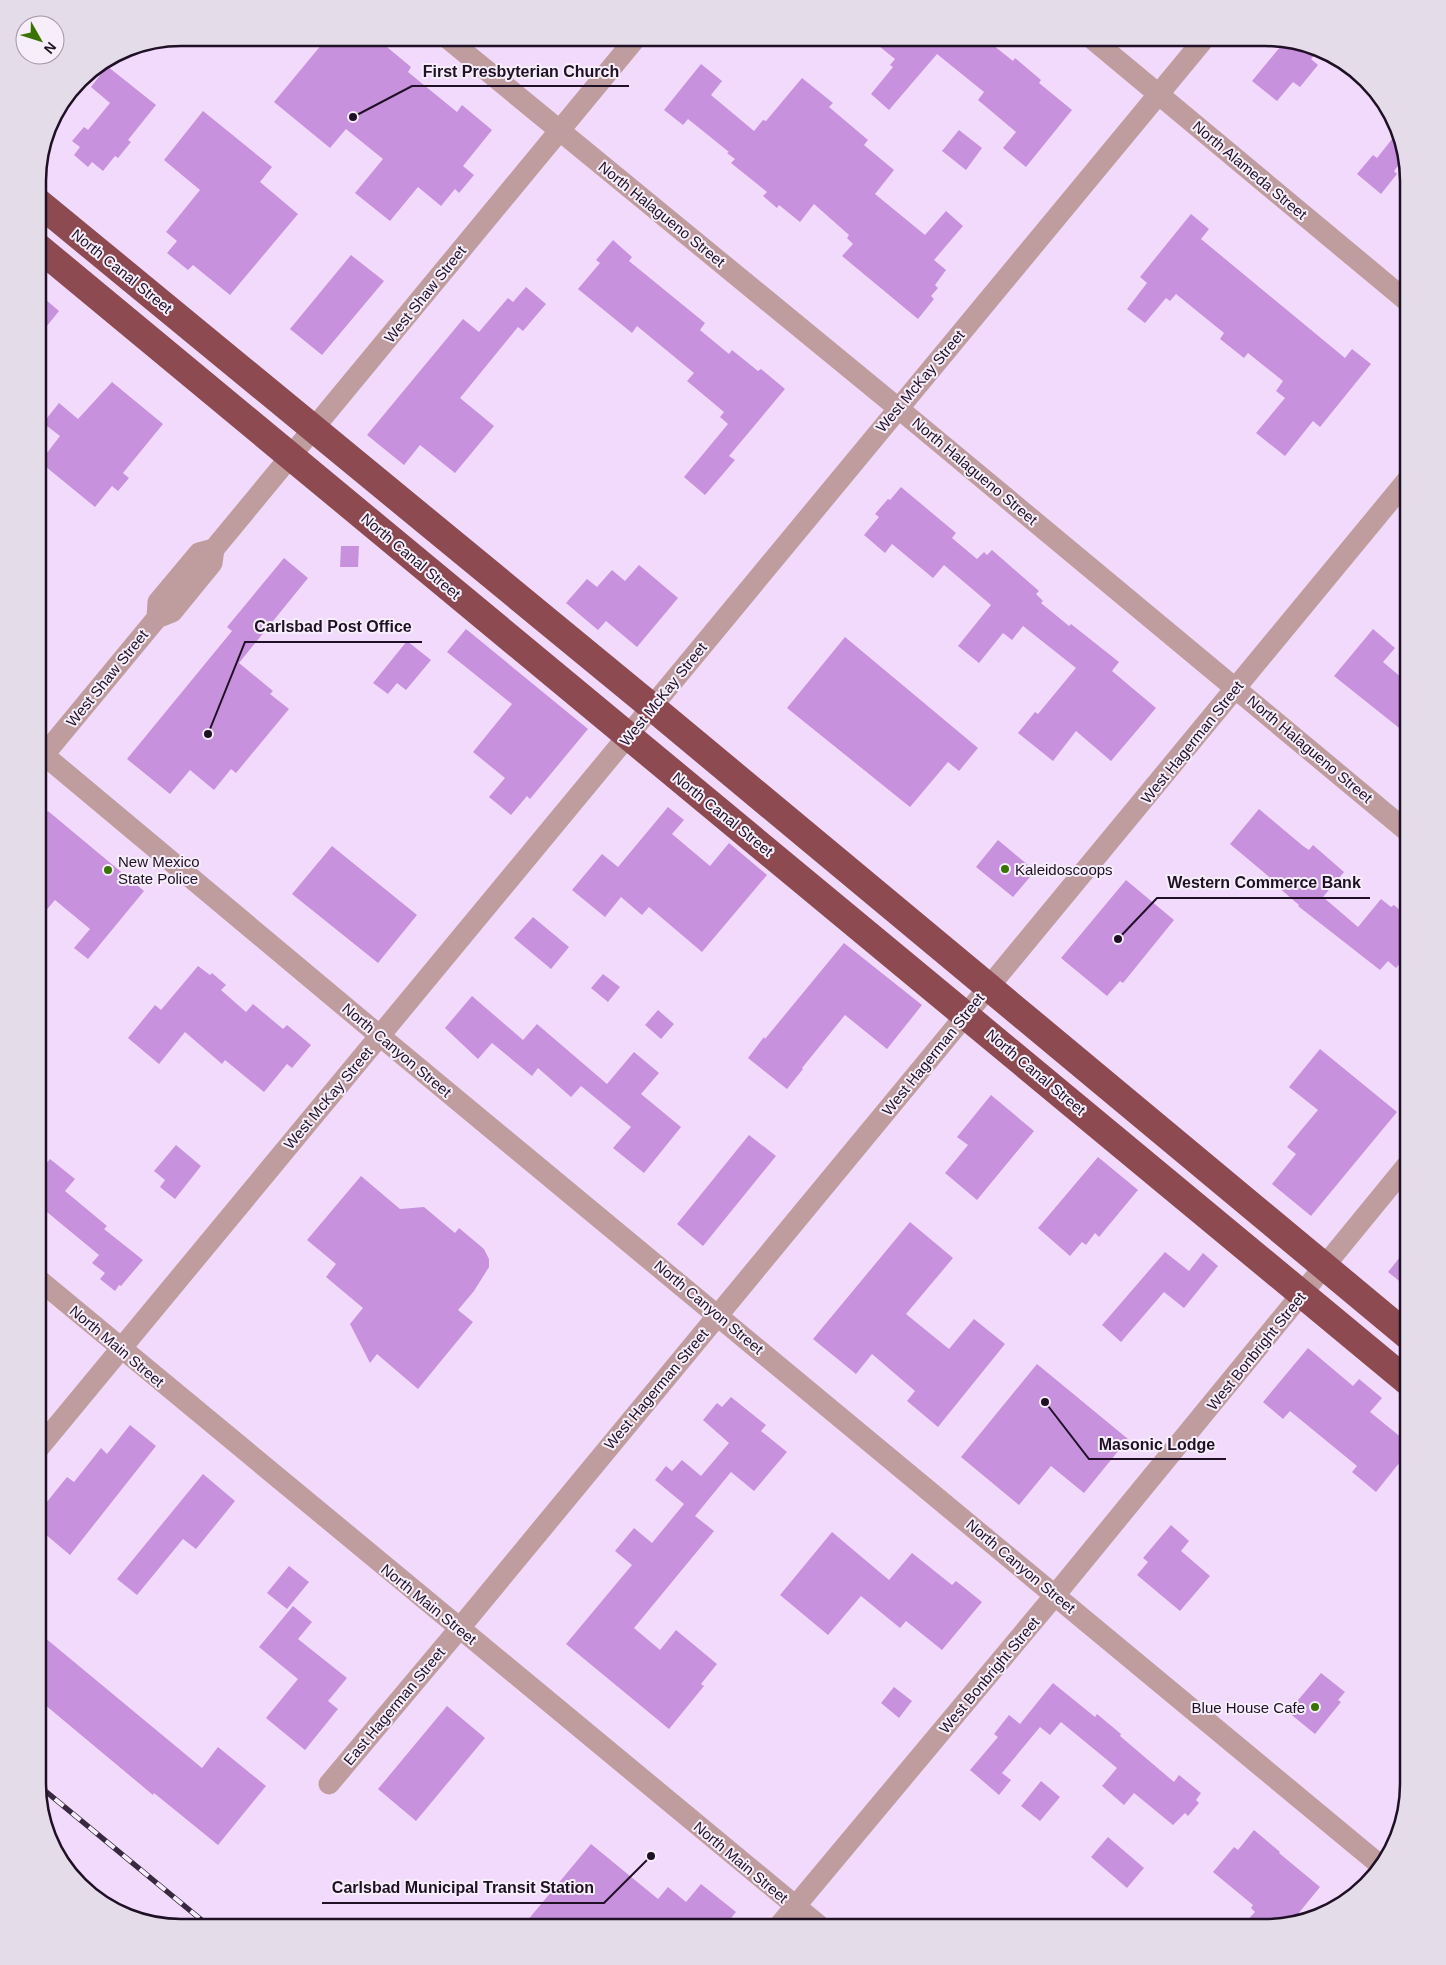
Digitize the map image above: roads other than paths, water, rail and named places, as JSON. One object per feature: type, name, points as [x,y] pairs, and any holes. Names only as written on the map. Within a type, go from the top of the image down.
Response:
[{"type":"highway","name":"North Canal Street","points":[[47,209],[652,707],[1400,1329]]},
{"type":"highway","name":"North Canal Street","points":[[47,253],[1400,1375]]},
{"type":"street","name":"North Halagueno Street","points":[[458,47],[898,408],[1400,825]]},
{"type":"street","name":"West Shaw Street","points":[[47,748],[157,618],[158,602],[199,553],[214,549],[629,47]]},
{"type":"street","name":"North Alameda Street","points":[[1102,47],[1400,295]]},
{"type":"street","name":"West McKay Street","points":[[46,1438],[1198,47]]},
{"type":"street","name":"West Hagerman Street","points":[[459,1629],[1400,489]]},
{"type":"street","name":"North Canyon Street","points":[[47,761],[1056,1594],[1375,1861]]},
{"type":"street","name":"West Bonbright Street","points":[[785,1919],[1056,1594],[1400,1174]]},
{"type":"street","name":"North Main Street","points":[[46,1286],[120,1349],[811,1919]]},
{"type":"street","name":"East Hagerman Street","points":[[329,1784],[459,1629]]},
{"type":"railway","points":[[47,1792],[200,1919]]},
{"type":"place","name":"First Presbyterian Church","points":[[353,117]]},
{"type":"place","name":"Carlsbad Post Office","points":[[208,734]]},
{"type":"place","name":"Kaleidoscoops","points":[[1005,869]]},
{"type":"place","name":"New Mexico State Police","points":[[108,870]]},
{"type":"place","name":"Western Commerce Bank","points":[[1118,939]]},
{"type":"place","name":"Masonic Lodge","points":[[1045,1402]]},
{"type":"place","name":"Blue House Cafe","points":[[1315,1707]]},
{"type":"place","name":"Carlsbad Municipal Transit Station","points":[[651,1856]]}]
